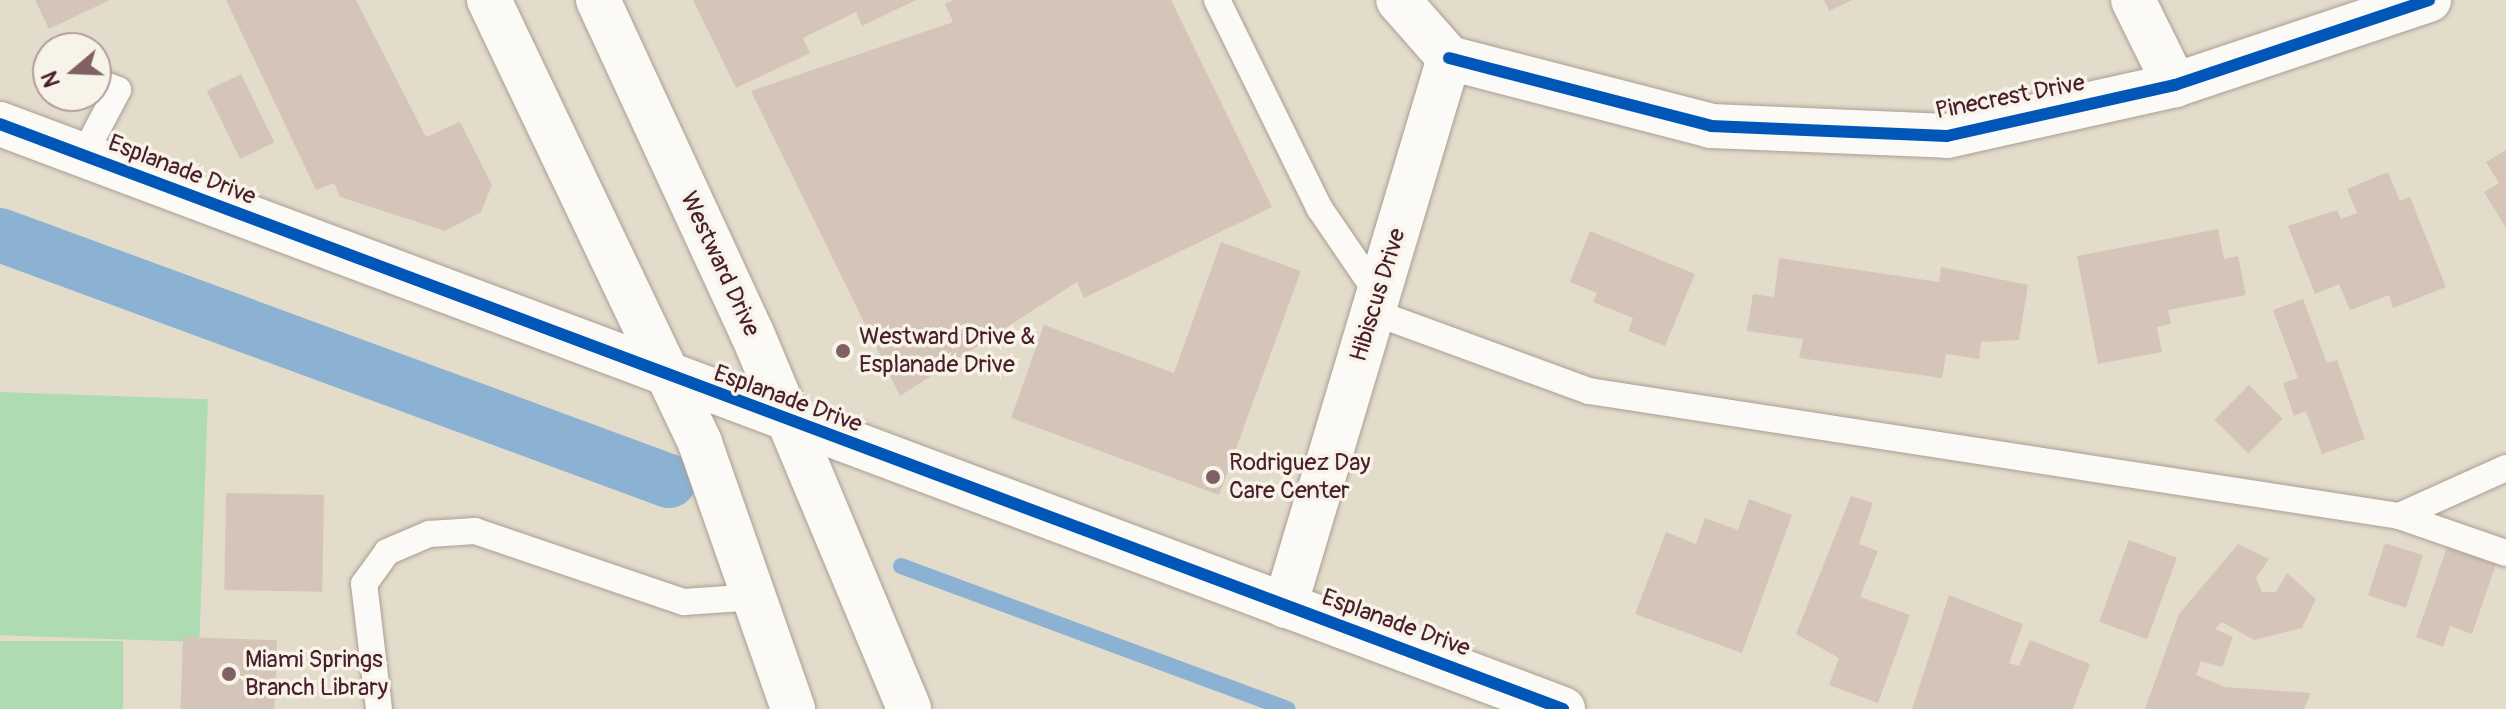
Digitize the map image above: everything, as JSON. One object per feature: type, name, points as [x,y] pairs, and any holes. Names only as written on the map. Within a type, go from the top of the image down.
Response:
[{"type":"street","points":[[489,0],[673,381],[757,597],[793,709]]},
{"type":"street","name":"Westward Drive","points":[[598,0],[791,423],[909,709]]},
{"type":"street","points":[[1398,0],[1449,58]]},
{"type":"street","points":[[2133,0],[2175,85]]},
{"type":"street","name":"Pinecrest Drive","points":[[1449,58],[1711,126],[1947,136],[2175,85],[2429,0]]},
{"type":"street","name":"Hibiscus Drive","points":[[1285,606],[1449,58]]},
{"type":"street","name":"Esplanade Drive","points":[[0,124],[673,381],[1563,709]]},
{"type":"lane","points":[[1217,0],[1320,209],[1376,303],[1589,391],[2399,516],[2506,553]]},
{"type":"lane","points":[[83,156],[106,112]]},
{"type":"lane","points":[[2399,516],[2506,468]]},
{"type":"lane","points":[[379,709],[364,584],[387,552],[429,534],[475,531],[684,602],[757,597]]},
{"type":"green space","points":[[0,392],[208,399],[199,642],[0,635]]},
{"type":"green space","points":[[0,641],[123,641],[123,709],[0,709]]},
{"type":"building","points":[[35,0],[110,0],[49,29]]},
{"type":"building","points":[[226,0],[356,0],[426,137],[460,122],[492,185],[481,212],[445,231],[340,197],[334,183],[316,190]]},
{"type":"building","points":[[693,0],[916,0],[862,26],[856,12],[803,38],[810,53],[736,88]]},
{"type":"building","points":[[954,0],[1171,0],[1272,207],[1084,298],[1077,282],[900,396],[751,91],[953,22],[945,4]]},
{"type":"building","points":[[1824,0],[1852,0],[1829,11]]},
{"type":"building","points":[[241,74],[274,142],[240,159],[207,91]]},
{"type":"building","points":[[2506,150],[2506,228],[2484,192],[2499,183],[2486,162]]},
{"type":"building","points":[[2388,172],[2400,201],[2410,197],[2446,287],[2393,308],[2389,295],[2350,310],[2339,284],[2315,294],[2288,226],[2337,210],[2341,219],[2357,213],[2347,189]]},
{"type":"building","points":[[2218,229],[2224,259],[2238,256],[2246,295],[2168,310],[2171,324],[2157,327],[2162,352],[2098,364],[2077,256]]},
{"type":"building","points":[[1590,231],[1695,274],[1665,346],[1628,331],[1633,318],[1593,302],[1597,293],[1570,282]]},
{"type":"building","points":[[1221,242],[1301,271],[1219,495],[1011,418],[1044,325],[1174,373]]},
{"type":"building","points":[[1779,258],[1939,282],[1941,267],[2028,285],[2019,340],[1981,342],[1979,359],[1946,354],[1942,378],[1799,358],[1803,339],[1747,331],[1753,294],[1774,297]]},
{"type":"building","points":[[2303,299],[2327,363],[2337,360],[2365,439],[2322,454],[2306,411],[2294,416],[2283,383],[2298,378],[2273,310]]},
{"type":"building","points":[[2249,385],[2283,419],[2248,454],[2214,420]]},
{"type":"building","points":[[226,493],[324,495],[322,592],[224,590]]},
{"type":"building","points":[[1851,496],[1873,503],[1859,544],[1878,551],[1860,597],[1910,615],[1878,703],[1829,685],[1839,658],[1796,634]]},
{"type":"building","points":[[1749,499],[1792,515],[1742,653],[1635,614],[1666,532],[1696,544],[1705,518],[1738,530]]},
{"type":"building","points":[[2129,540],[2177,557],[2147,639],[2099,622]]},
{"type":"building","points":[[2385,543],[2423,555],[2406,608],[2368,595]]},
{"type":"building","points":[[2238,544],[2269,559],[2256,578],[2262,592],[2276,592],[2287,573],[2316,599],[2302,628],[2254,640],[2222,622],[2215,629],[2233,637],[2222,667],[2201,661],[2196,675],[2225,687],[2311,693],[2304,709],[2145,709],[2179,614]]},
{"type":"building","points":[[2447,547],[2496,564],[2472,634],[2450,626],[2443,647],[2416,637]]},
{"type":"building","points":[[1949,595],[2023,624],[2009,663],[2019,666],[2030,640],[2090,664],[2073,709],[1912,709]]},
{"type":"building","name":"Miami Springs Branch Library","points":[[183,637],[277,640],[275,709],[180,709]]},
{"type":"waterway","points":[[0,235],[669,481]]},
{"type":"waterway","points":[[901,566],[1287,709]]},
{"type":"cycle path","points":[[1449,58],[1711,126],[1947,136],[2175,85],[2429,0]]},
{"type":"cycle path","points":[[0,124],[1563,709]]},
{"type":"place","name":"Westward Drive & Esplanade Drive","points":[[843,351]]},
{"type":"place","name":"Rodriguez Day Care Center","points":[[1213,477]]},
{"type":"place","name":"Miami Springs Branch Library","points":[[229,674]]}]
